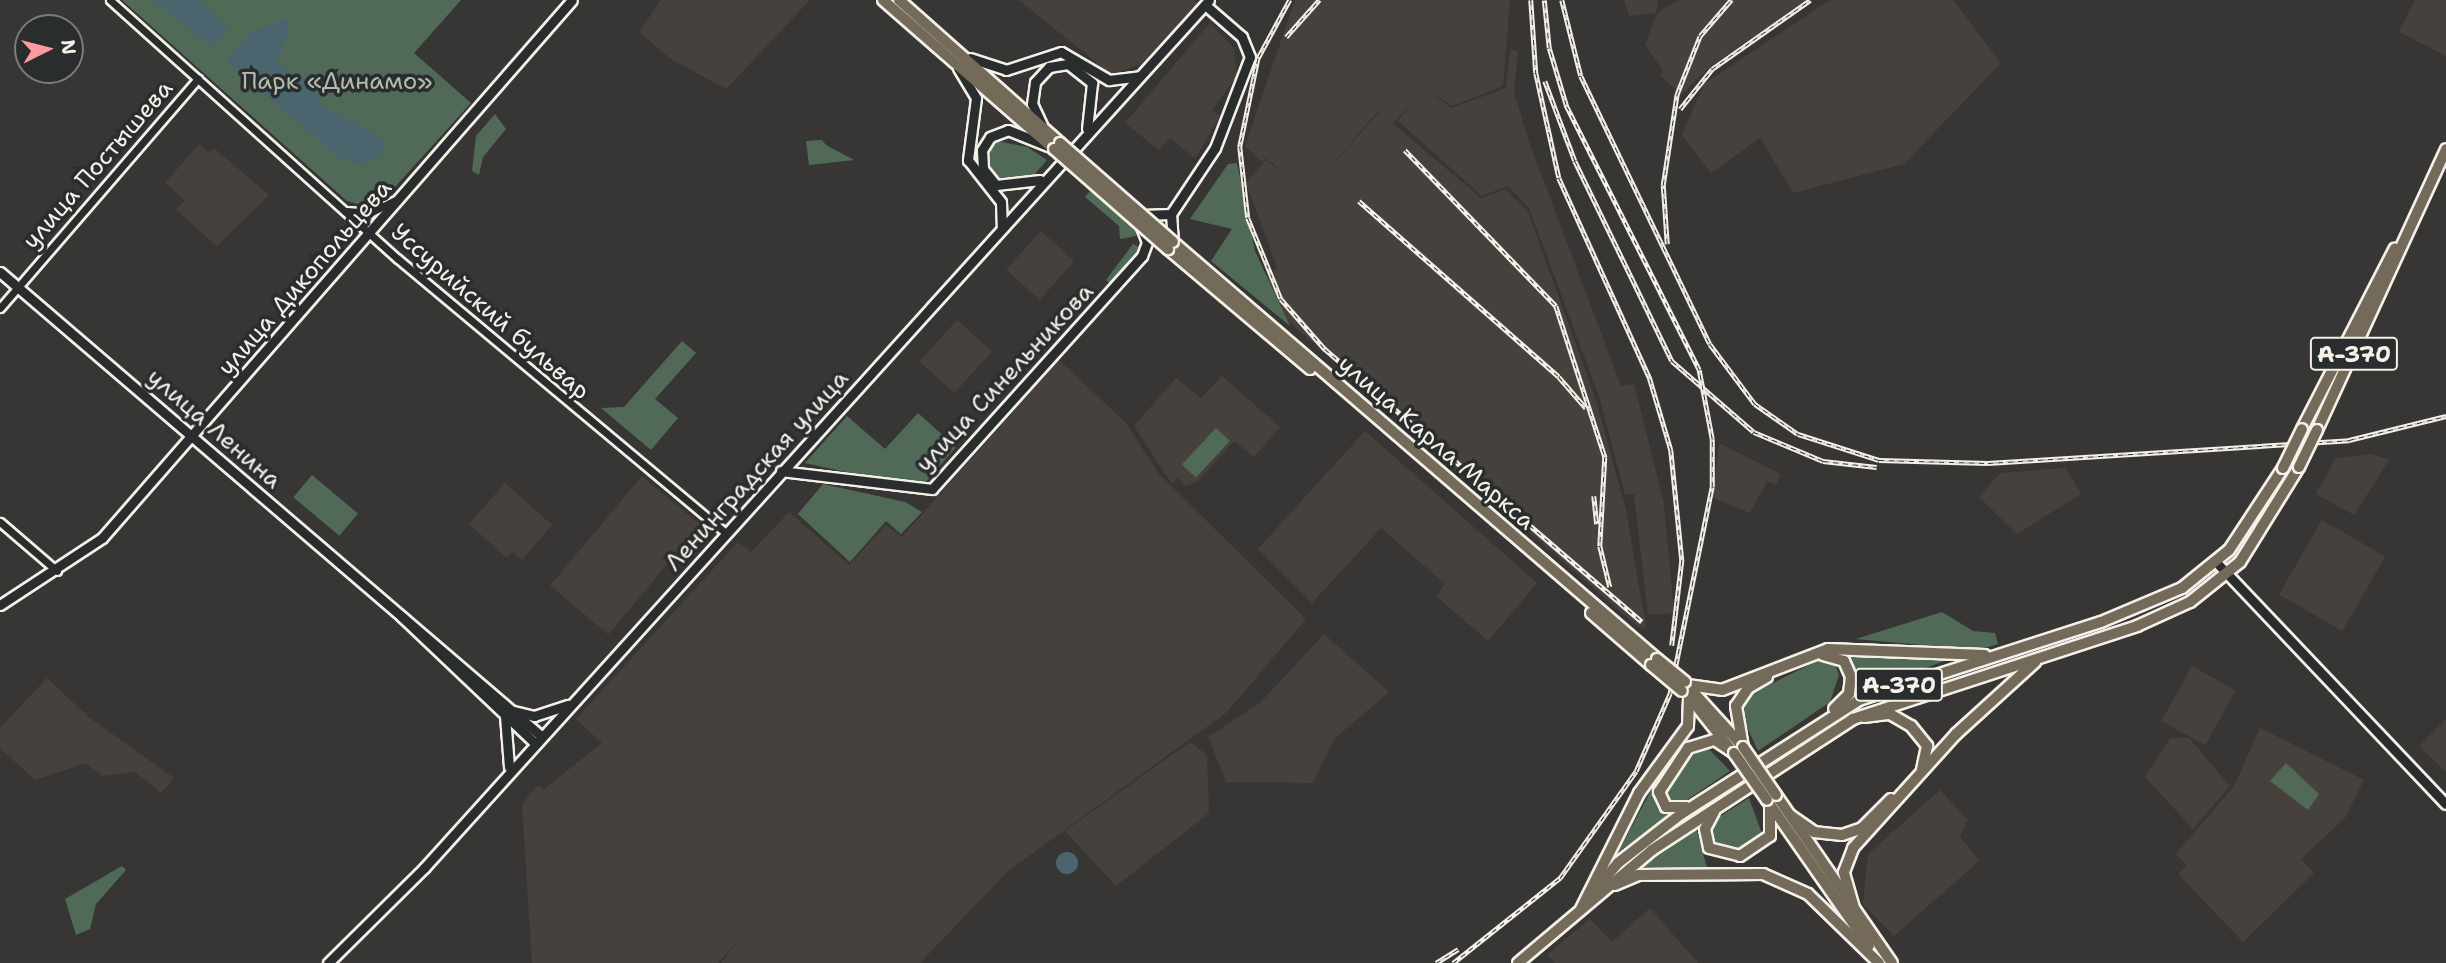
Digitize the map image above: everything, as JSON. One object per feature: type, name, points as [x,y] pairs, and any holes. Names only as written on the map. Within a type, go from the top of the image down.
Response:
[{"type":"main road","name":"улица Дикопольцева","points":[[0,606],[57,571],[102,538],[572,0]]},
{"type":"main road","name":"улица Карла Маркса","points":[[883,0],[958,68],[1142,215],[1171,245],[1334,389],[1654,662]]},
{"type":"main road","name":"улица Карла Маркса","points":[[899,0],[1057,146]]},
{"type":"main road","points":[[1171,245],[1171,214],[1215,148],[1249,61],[1245,41],[1205,2]]},
{"type":"main road","name":"Ленинградская улица","points":[[328,963],[424,868],[508,769],[571,704],[1000,233],[1047,174],[1145,73],[1205,2]]},
{"type":"main road","points":[[942,38],[994,69],[1061,52],[1090,72],[1093,100],[1084,133]]},
{"type":"main road","points":[[1145,73],[1118,81],[1057,64],[1033,87],[1036,116],[1057,146],[1141,227],[1171,245]]},
{"type":"main road","points":[[958,68],[976,99],[968,160],[991,185],[1021,186],[1047,174]]},
{"type":"main road","points":[[1000,233],[1002,207],[991,185],[981,154],[995,134],[1015,131],[1057,146]]},
{"type":"main road","name":"А-370","points":[[1518,963],[1581,909],[1720,803],[1853,719],[2165,615],[2230,574],[2269,524],[2299,467],[2446,149]]},
{"type":"main road","points":[[1142,215],[1171,214]]},
{"type":"main road","name":"А-370","points":[[1581,909],[1618,863],[1789,740],[1893,687],[2017,650],[2158,600],[2217,563],[2283,468],[2410,224]]},
{"type":"main road","points":[[1141,227],[1147,242],[1142,256]]},
{"type":"main road","name":"улица Карла Маркса","points":[[1171,245],[1654,662]]},
{"type":"main road","points":[[1142,256],[1154,247],[1171,245]]},
{"type":"main road","name":"улица Синельникова","points":[[781,471],[810,471],[932,489],[1142,256]]},
{"type":"main road","name":"улица Ленина","points":[[0,272],[401,616],[537,738]]},
{"type":"main road","points":[[799,452],[810,471]]},
{"type":"main road","points":[[2217,563],[2446,804]]},
{"type":"main road","points":[[1686,689],[1722,690],[1828,649],[1963,657],[2017,650]]},
{"type":"main road","points":[[1854,908],[1844,872],[1853,848],[2011,680],[2050,653]]},
{"type":"main road","points":[[1739,750],[1734,715],[1748,688],[1816,656],[1844,661],[1851,685],[1844,700],[1789,740]]},
{"type":"main road","points":[[1654,662],[1686,689],[1739,750],[1880,963]]},
{"type":"main road","points":[[1581,909],[1639,793],[1688,726],[1686,689]]},
{"type":"main road","points":[[508,769],[512,743],[507,712],[534,716],[571,704]]},
{"type":"main road","points":[[1771,798],[1790,815],[1820,834],[1853,832],[1926,762],[1922,737],[1901,719],[1853,719]]},
{"type":"main road","points":[[1734,777],[1682,810],[1660,798],[1664,777],[1694,743],[1715,740],[1739,750]]},
{"type":"main road","points":[[1720,803],[1707,820],[1705,839],[1714,853],[1731,856],[1749,853],[1770,836],[1771,798]]},
{"type":"main road","points":[[1790,815],[1892,963]]},
{"type":"main road","points":[[1581,909],[1638,875],[1763,874],[1808,894],[1880,963]]},
{"type":"street","name":"Уссурийский бульвар","points":[[110,0],[370,234],[726,533]]},
{"type":"street","name":"улица Постышева","points":[[0,308],[198,79]]},
{"type":"street","points":[[342,209],[370,213],[404,195]]},
{"type":"street","points":[[0,522],[57,571]]},
{"type":"shaded area","points":[[661,0],[810,0],[726,89],[671,59],[639,32]]},
{"type":"shaded area","points":[[1019,0],[1194,0],[1197,3],[1141,64],[1112,75]]},
{"type":"shaded area","points":[[1295,0],[1510,0],[1503,86],[1452,106],[1424,88],[1452,108],[1506,88],[1510,49],[1518,52],[1514,92],[1530,145],[1621,386],[1634,384],[1664,504],[1674,613],[1648,615],[1634,494],[1625,494],[1599,396],[1529,208],[1508,186],[1482,196],[1398,121],[1415,98],[1393,124],[1481,198],[1505,189],[1528,212],[1595,397],[1626,510],[1646,627],[1639,628],[1256,293],[1277,267],[1246,183],[1266,160],[1288,176],[1266,158],[1262,162],[1245,146]],"holes":[[[1378,111],[1385,117],[1379,112],[1310,191]]]},
{"type":"shaded area","points":[[1624,0],[1658,0],[1656,13],[1629,16]]},
{"type":"shaded area","points":[[1678,0],[1807,0],[1712,65],[1681,95],[1660,75],[1663,71],[1645,44],[1658,12]]},
{"type":"shaded area","points":[[1830,0],[1953,0],[2001,63],[1904,164],[1793,193],[1760,138],[1711,173],[1682,135],[1704,84]]},
{"type":"shaded area","points":[[2415,0],[2446,0],[2446,56],[2399,32]]},
{"type":"shaded area","points":[[1210,23],[1234,48],[1237,76],[1212,110],[1220,116],[1195,159],[1170,138],[1159,150],[1125,123]]},
{"type":"shaded area","points":[[199,144],[209,153],[214,148],[269,195],[217,246],[176,210],[185,200],[165,183]]},
{"type":"shaded area","points":[[1041,231],[1074,261],[1040,300],[1006,270]]},
{"type":"shaded area","points":[[957,320],[992,351],[954,393],[920,362]]},
{"type":"shaded area","points":[[1059,360],[1126,423],[1158,473],[1306,619],[1226,713],[1008,871],[920,963],[721,963],[740,939],[718,963],[532,963],[522,804],[538,785],[544,789],[602,743],[576,719],[738,542],[751,552],[789,512],[849,565],[886,525],[902,537]]},
{"type":"shaded area","points":[[1222,376],[1280,427],[1254,457],[1234,441],[1198,481],[1186,486],[1177,478],[1172,484],[1134,426],[1176,378],[1201,398]]},
{"type":"shaded area","points":[[1365,431],[1537,583],[1488,641],[1436,596],[1445,584],[1381,528],[1312,603],[1258,549]]},
{"type":"shaded area","points":[[1719,443],[1781,474],[1776,485],[1767,481],[1750,513],[1713,498]]},
{"type":"shaded area","points":[[2371,454],[2389,460],[2354,515],[2316,494],[2336,458]]},
{"type":"shaded area","points":[[2066,468],[2081,494],[2017,534],[1979,497],[2000,473]]},
{"type":"shaded area","points":[[642,476],[700,525],[608,634],[550,586]]},
{"type":"shaded area","points":[[505,483],[552,525],[522,560],[512,552],[507,558],[469,524]]},
{"type":"shaded area","points":[[2322,520],[2385,556],[2342,631],[2279,594]]},
{"type":"shaded area","points":[[1324,634],[1389,692],[1334,739],[1313,783],[1226,782],[1208,737],[1260,703]]},
{"type":"shaded area","points":[[2192,666],[2236,690],[2205,745],[2161,721]]},
{"type":"shaded area","points":[[47,678],[90,718],[174,778],[161,793],[135,772],[102,776],[86,763],[35,780],[0,748],[0,728]]},
{"type":"shaded area","points":[[2446,719],[2446,772],[2419,746]]},
{"type":"shaded area","points":[[2260,728],[2364,780],[2345,818],[2301,859],[2314,873],[2243,942],[2178,874],[2187,866],[2176,854],[2234,786]]},
{"type":"shaded area","points":[[2170,738],[2189,738],[2230,786],[2193,829],[2145,777]]},
{"type":"shaded area","points":[[1190,742],[1207,755],[1209,813],[1116,886],[1065,831]]},
{"type":"shaded area","points":[[1940,790],[1968,820],[1960,837],[1979,861],[1894,936],[1863,904],[1868,854]]},
{"type":"shaded area","points":[[1650,908],[1698,963],[1555,963],[1547,955],[1590,919],[1612,942]]},
{"type":"green space","name":"Парк «Динамо»","points":[[122,0],[461,0],[414,53],[471,103],[375,209],[347,201]]},
{"type":"green space","points":[[495,114],[506,129],[483,157],[479,175],[472,171],[476,136]]},
{"type":"green space","points":[[822,140],[826,145],[854,160],[809,165],[806,141]]},
{"type":"green space","points":[[993,140],[1027,147],[1047,160],[1028,182],[1000,183],[987,171],[985,151]]},
{"type":"green space","points":[[1237,163],[1255,251],[1290,326],[1211,261],[1232,229],[1190,219],[1228,164]]},
{"type":"green space","points":[[1091,190],[1135,226],[1136,236],[1120,239],[1119,226],[1085,197]]},
{"type":"green space","points":[[1133,244],[1141,248],[1110,283],[1106,280]]},
{"type":"green space","points":[[682,341],[696,353],[655,399],[678,418],[651,450],[601,408],[624,407]]},
{"type":"green space","points":[[918,413],[956,447],[925,483],[909,486],[805,463],[847,416],[885,449]]},
{"type":"green space","points":[[1216,428],[1230,441],[1196,478],[1182,465]]},
{"type":"green space","points":[[312,475],[358,514],[339,536],[293,497]]},
{"type":"green space","points":[[823,484],[905,502],[922,512],[901,534],[886,521],[850,562],[798,514]]},
{"type":"green space","points":[[1942,612],[1973,631],[1995,633],[1998,644],[1978,650],[1856,639]]},
{"type":"green space","points":[[1842,652],[1947,660],[1852,695],[1853,669]]},
{"type":"green space","points":[[1819,660],[1836,666],[1839,675],[1830,702],[1758,751],[1740,712],[1747,696]]},
{"type":"green space","points":[[1706,746],[1730,771],[1678,806],[1667,802],[1663,794],[1680,764]]},
{"type":"green space","points":[[2286,763],[2319,794],[2308,810],[2270,781]]},
{"type":"green space","points":[[1656,781],[1656,800],[1672,813],[1618,852]]},
{"type":"green space","points":[[1749,798],[1762,834],[1742,851],[1714,847],[1711,822]]},
{"type":"green space","points":[[1697,830],[1707,868],[1637,870]]},
{"type":"green space","points":[[122,866],[126,870],[96,904],[90,929],[76,935],[65,899]]},
{"type":"water","points":[[153,0],[199,0],[228,28],[211,47]]},
{"type":"water","points":[[287,18],[289,32],[277,63],[293,74],[309,74],[321,104],[381,139],[386,149],[379,158],[359,164],[342,160],[225,61],[252,32]]},
{"type":"water","points":[[1067,852],[1075,855],[1078,863],[1075,871],[1067,874],[1059,871],[1056,863],[1059,855]]},
{"type":"railway","points":[[1290,0],[1258,59],[1240,147],[1248,218],[1281,299],[1325,349],[1642,622]]},
{"type":"railway","points":[[1286,37],[1319,0]]},
{"type":"railway","points":[[1531,0],[1536,73],[1559,178],[1650,379],[1671,450],[1682,561],[1672,645]]},
{"type":"railway","points":[[1453,963],[1560,878],[1636,771],[1670,693],[1712,487],[1712,439],[1699,370],[1566,105],[1549,48],[1544,0]]},
{"type":"railway","points":[[1562,0],[1581,76],[1710,344],[1755,404],[1798,434],[1879,460],[1988,463],[2349,440],[2446,416]]},
{"type":"railway","points":[[1667,244],[1663,185],[1677,94],[1700,36],[1731,0]]},
{"type":"railway","points":[[1680,109],[1712,69],[1810,0]]},
{"type":"railway","points":[[1545,81],[1575,161],[1672,361],[1754,432],[1823,461],[1877,467]]},
{"type":"railway","points":[[1405,150],[1556,306],[1605,457],[1600,546],[1610,587]]},
{"type":"railway","points":[[1359,201],[1559,377],[1586,408]]},
{"type":"railway","points":[[1594,496],[1597,524]]},
{"type":"railway","points":[[1436,963],[1458,949]]}]
